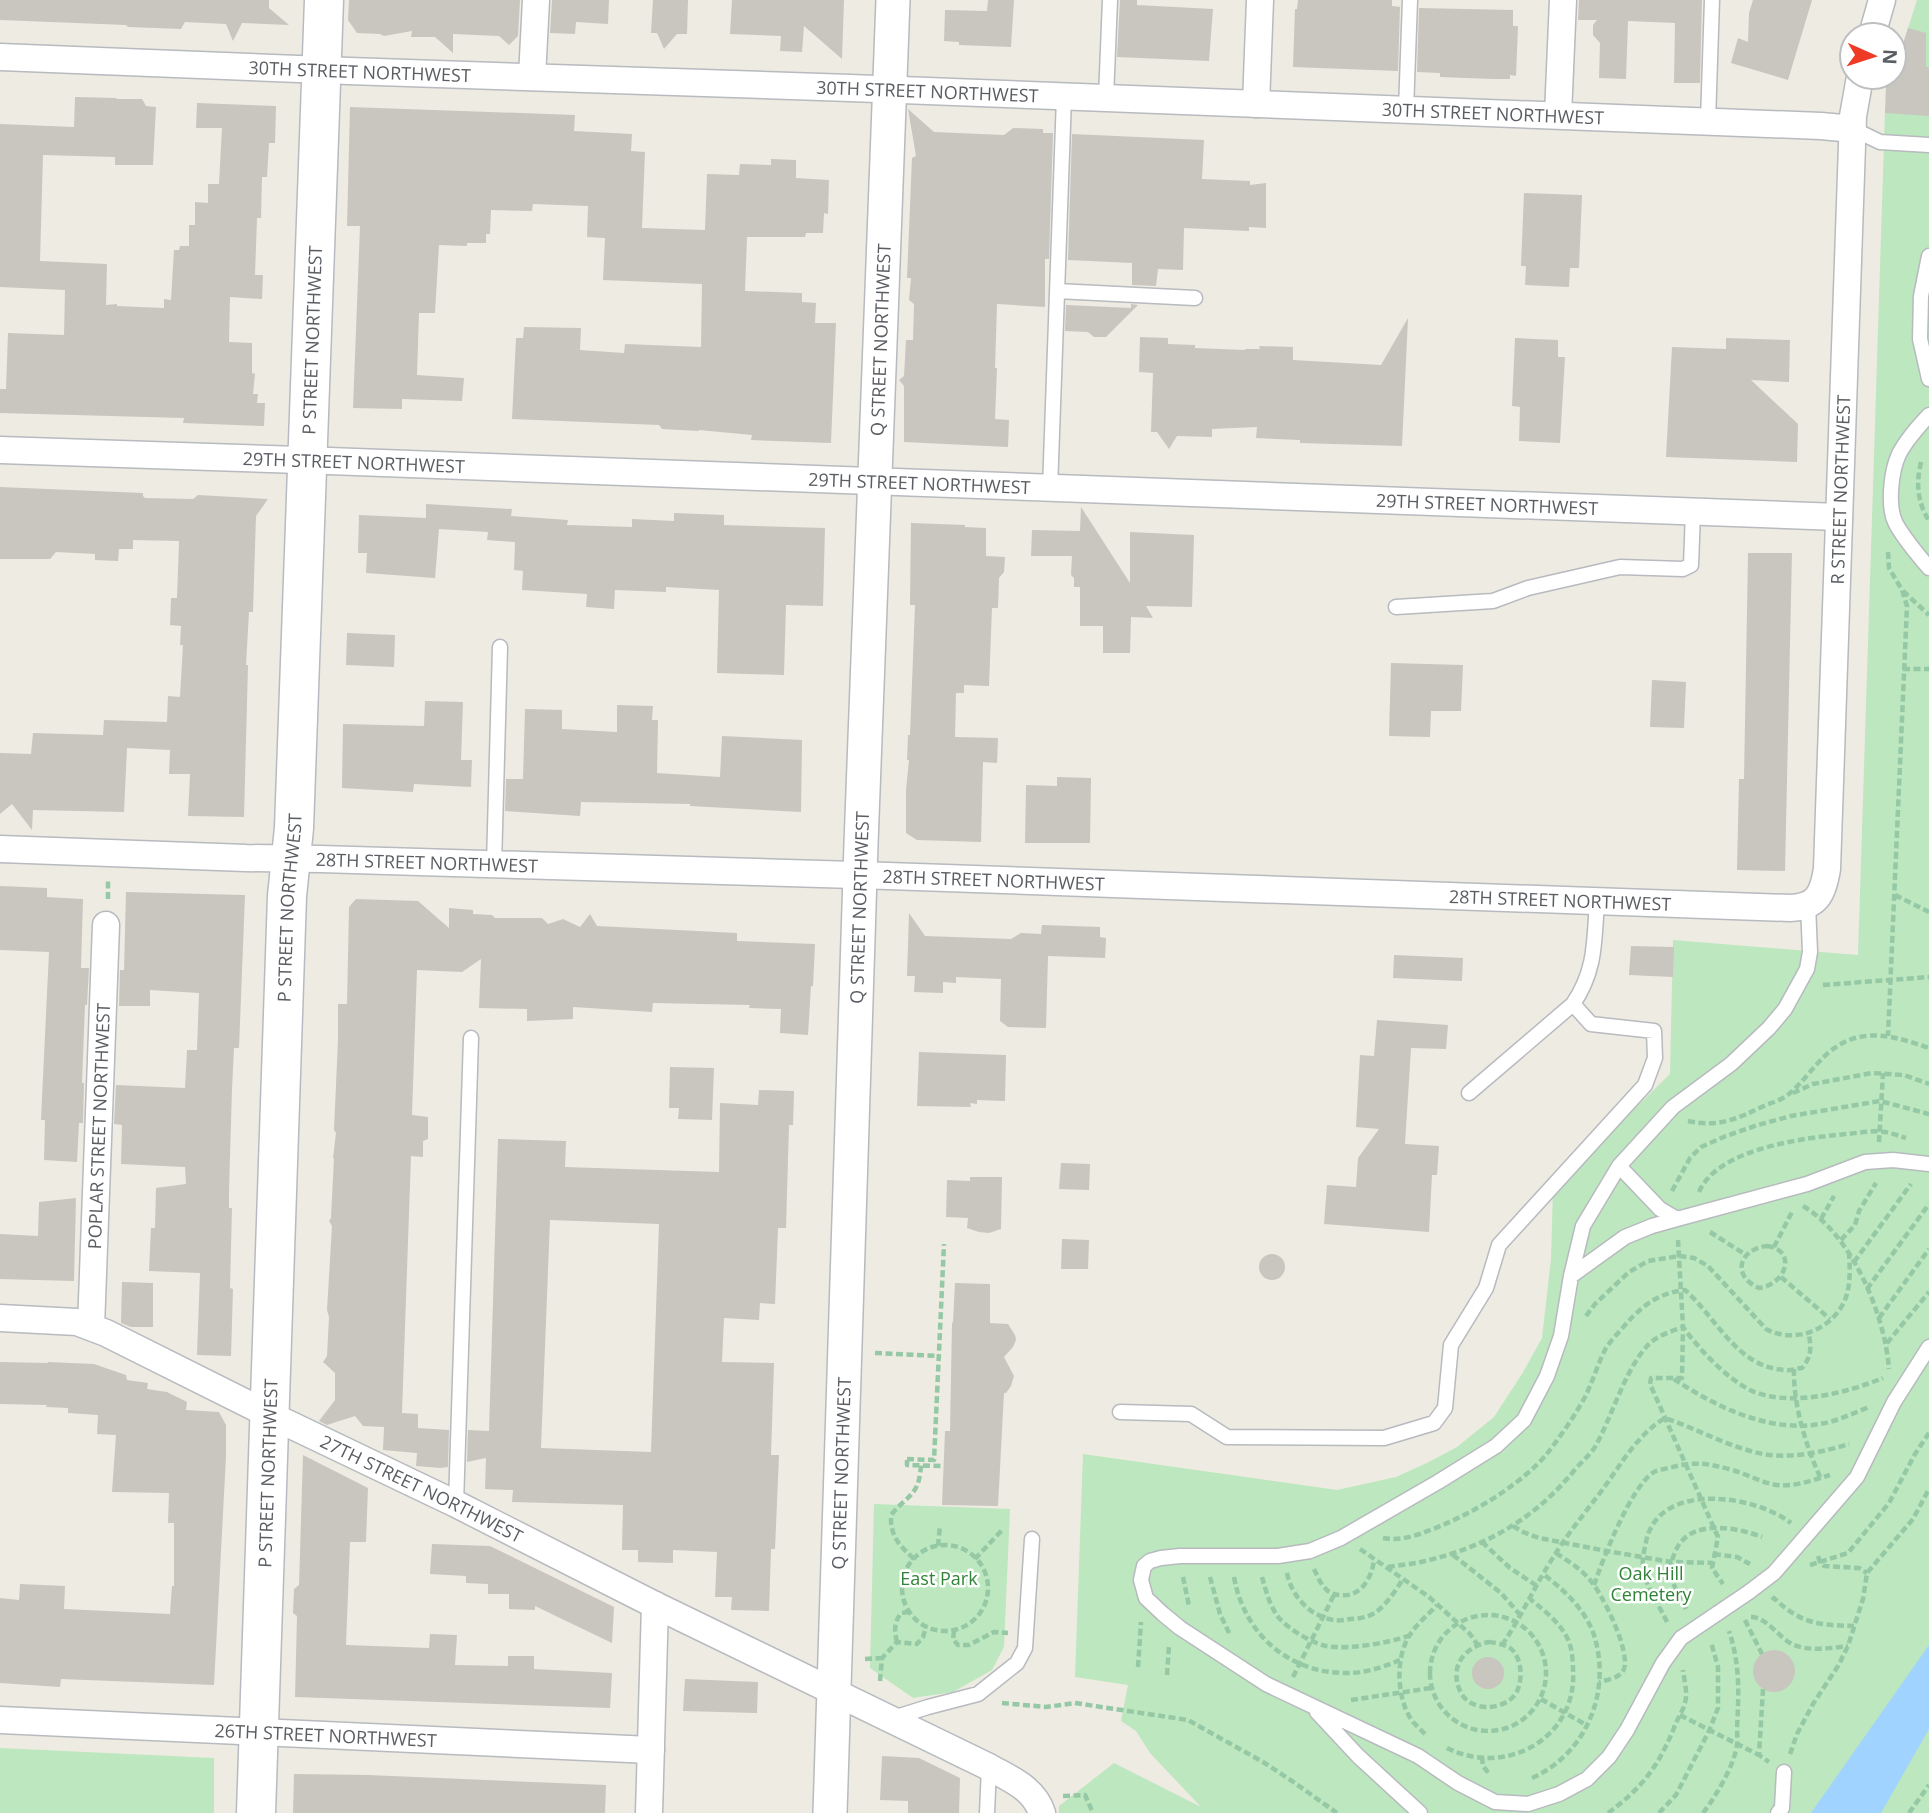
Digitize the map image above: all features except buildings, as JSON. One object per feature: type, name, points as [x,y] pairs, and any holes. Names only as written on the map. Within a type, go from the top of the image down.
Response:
[{"type":"main road","name":"P STREET NORTHWEST","points":[[256,1813],[287,896],[294,828],[324,0]]},
{"type":"street","points":[[532,77],[536,0]]},
{"type":"street","name":"Q STREET NORTHWEST","points":[[830,1813],[860,876],[893,0]]},
{"type":"street","points":[[1256,104],[1260,0]]},
{"type":"street","points":[[1558,115],[1563,0]]},
{"type":"street","points":[[1876,21],[1882,0]]},
{"type":"street","name":"30TH STREET NORTHWEST","points":[[0,57],[890,89],[1853,129]]},
{"type":"street","name":"R STREET NORTHWEST","points":[[1812,903],[1823,887],[1827,869],[1856,91]]},
{"type":"street","name":"29TH STREET NORTHWEST","points":[[0,450],[1839,517]]},
{"type":"street","name":"28TH STREET NORTHWEST","points":[[0,849],[1790,908],[1812,903]]},
{"type":"street","name":"POPLAR STREET NORTHWEST","points":[[91,1326],[107,925]]},
{"type":"street","name":"27TH STREET NORTHWEST","points":[[0,1318],[69,1321],[91,1326],[835,1692]]},
{"type":"street","points":[[649,1813],[655,1605]]},
{"type":"street","points":[[835,1692],[1021,1785],[1041,1810]]},
{"type":"street","name":"26TH STREET NORTHWEST","points":[[0,1720],[651,1749]]},
{"type":"lane","points":[[1106,99],[1110,0]]},
{"type":"lane","points":[[1406,110],[1410,0]]},
{"type":"lane","points":[[1708,121],[1712,0]]},
{"type":"lane","points":[[1050,489],[1064,97]]},
{"type":"lane","points":[[1853,129],[1880,142],[1929,145]]},
{"type":"lane","points":[[1929,256],[1921,296],[1920,339],[1929,379]]},
{"type":"lane","points":[[1057,291],[1195,298]]},
{"type":"lane","points":[[1929,415],[1898,455],[1890,499],[1894,522],[1929,568]]},
{"type":"lane","points":[[1396,607],[1493,601],[1528,587],[1620,567],[1683,569],[1691,565],[1693,512]]},
{"type":"lane","points":[[494,865],[500,647]]},
{"type":"lane","points":[[1469,1093],[1573,1004],[1584,987],[1592,963],[1597,901]]},
{"type":"lane","points":[[1812,903],[1807,969],[1785,1010],[1731,1064],[1673,1107],[1619,1166],[1583,1226],[1571,1276],[1562,1336],[1547,1376],[1524,1420],[1496,1446],[1438,1482],[1356,1529],[1310,1551],[1284,1555],[1180,1556],[1150,1561],[1144,1566],[1141,1580],[1146,1598],[1198,1640],[1284,1693],[1418,1756],[1458,1783],[1495,1802],[1528,1804],[1559,1794],[1587,1779],[1609,1757],[1627,1730],[1663,1663],[1679,1641],[1774,1573],[1806,1537],[1864,1466],[1901,1390],[1929,1348]]},
{"type":"lane","points":[[1120,1412],[1191,1414],[1227,1437],[1384,1438],[1434,1423],[1445,1408],[1451,1345],[1486,1288],[1499,1245],[1645,1085],[1655,1058],[1654,1031],[1591,1024],[1573,1004]]},
{"type":"lane","points":[[456,1504],[471,1038]]},
{"type":"lane","points":[[1571,1276],[1625,1237],[1652,1226],[1807,1184],[1865,1162],[1881,1160],[1927,1164]]},
{"type":"lane","points":[[1619,1166],[1660,1209],[1686,1216]]},
{"type":"lane","points":[[891,1719],[978,1694],[1017,1663],[1025,1648],[1032,1539]]},
{"type":"lane","points":[[1306,1703],[1420,1813]]},
{"type":"lane","points":[[987,1813],[989,1767]]},
{"type":"lane","points":[[1778,1813],[1782,1808],[1784,1772]]},
{"type":"path","points":[[1925,457],[1920,464],[1917,487],[1921,508],[1929,521]]},
{"type":"path","points":[[1888,1036],[1907,606],[1902,590],[1889,568],[1888,538],[1894,522]]},
{"type":"path","points":[[1902,590],[1929,615]]},
{"type":"path","points":[[1903,669],[1929,669]]},
{"type":"path","points":[[108,878],[108,891]]},
{"type":"path","points":[[1895,895],[1929,912]]},
{"type":"path","points":[[1798,987],[1929,977]]},
{"type":"path","points":[[1788,1095],[1830,1050],[1841,1043],[1858,1038],[1888,1036],[1929,1048]]},
{"type":"path","points":[[1673,1107],[1683,1120],[1730,1122],[1812,1084],[1872,1073],[1905,1075],[1929,1084]]},
{"type":"path","points":[[1840,1240],[1855,1225],[1859,1211],[1883,1168],[1879,1131],[1883,1073]]},
{"type":"path","points":[[1660,1209],[1690,1158],[1701,1147],[1726,1136],[1791,1116],[1880,1101],[1929,1114]]},
{"type":"path","points":[[1725,1587],[1715,1574],[1713,1563],[1718,1537],[1650,1384],[1651,1378],[1682,1378],[1683,1327],[1679,1256],[1686,1216],[1703,1182],[1717,1169],[1762,1149],[1812,1137],[1879,1131],[1913,1140]]},
{"type":"path","points":[[1854,1262],[1927,1164]]},
{"type":"path","points":[[1683,1327],[1709,1357],[1749,1389],[1761,1394],[1796,1398],[1815,1396],[1869,1384],[1890,1375],[1879,1319],[1854,1262],[1832,1229],[1797,1203],[1774,1247]]},
{"type":"path","points":[[1867,1290],[1929,1204]]},
{"type":"path","points":[[1686,1216],[1746,1255]]},
{"type":"path","points":[[943,1466],[907,1465],[907,1460],[934,1460],[944,1244]]},
{"type":"path","points":[[1757,1247],[1774,1247],[1785,1259],[1782,1277],[1775,1283],[1759,1288],[1744,1278],[1742,1265],[1746,1255],[1757,1247]]},
{"type":"path","points":[[1879,1319],[1929,1249]]},
{"type":"path","points":[[1562,1336],[1576,1329],[1595,1304],[1629,1272],[1648,1261],[1679,1256],[1694,1258],[1708,1266],[1766,1329],[1775,1334],[1790,1336],[1809,1334],[1830,1320],[1843,1304],[1849,1279],[1849,1253]]},
{"type":"path","points":[[1782,1277],[1830,1320]]},
{"type":"path","points":[[1477,1644],[1470,1634],[1437,1605],[1358,1547],[1356,1529],[1388,1539],[1418,1535],[1458,1518],[1496,1496],[1525,1474],[1545,1456],[1566,1427],[1584,1398],[1607,1346],[1633,1315],[1652,1299],[1685,1290],[1699,1302],[1728,1339],[1762,1365],[1786,1370],[1802,1367],[1808,1360],[1811,1349],[1809,1334]]},
{"type":"path","points":[[1886,1344],[1929,1292]]},
{"type":"path","points":[[1388,1567],[1452,1554],[1482,1542],[1525,1519],[1562,1486],[1593,1450],[1634,1364],[1650,1343],[1683,1327]]},
{"type":"path","points":[[872,1353],[939,1356]]},
{"type":"path","points":[[1794,1369],[1796,1398],[1811,1453],[1820,1478],[1838,1499]]},
{"type":"path","points":[[1673,1378],[1727,1410],[1768,1422],[1803,1426],[1832,1422],[1888,1402],[1889,1414]]},
{"type":"path","points":[[1502,1645],[1564,1541],[1628,1454],[1652,1426],[1665,1418],[1684,1424],[1699,1433],[1765,1455],[1827,1451],[1877,1437]]},
{"type":"path","points":[[1804,1569],[1814,1563],[1848,1553],[1889,1503],[1929,1433]]},
{"type":"path","points":[[1594,1585],[1622,1517],[1635,1494],[1653,1473],[1685,1463],[1698,1462],[1779,1485],[1805,1483],[1864,1466]]},
{"type":"path","points":[[914,1559],[894,1536],[891,1515],[915,1492],[921,1465]]},
{"type":"path","points":[[1680,1715],[1759,1755],[1784,1772],[1797,1734],[1848,1646],[1863,1599],[1867,1573],[1913,1519],[1929,1489]]},
{"type":"path","points":[[1608,1813],[1647,1779],[1668,1744],[1685,1703],[1686,1691],[1679,1641],[1650,1589],[1643,1568],[1647,1536],[1659,1514],[1677,1503],[1710,1499],[1741,1502],[1783,1517],[1815,1544],[1820,1562],[1824,1566],[1859,1568],[1867,1573]]},
{"type":"path","points":[[939,1546],[940,1526]]},
{"type":"path","points":[[1513,1526],[1539,1538],[1607,1551],[1671,1562],[1713,1563]]},
{"type":"path","points":[[1686,1609],[1671,1572],[1671,1562],[1681,1541],[1692,1532],[1714,1528],[1762,1537]]},
{"type":"path","points":[[975,1559],[1003,1529]]},
{"type":"path","points":[[1482,1542],[1510,1568],[1537,1586]]},
{"type":"path","points":[[939,1546],[957,1547],[970,1553],[986,1575],[988,1590],[985,1604],[978,1616],[954,1631],[926,1627],[914,1619],[906,1608],[902,1594],[902,1580],[907,1566],[929,1548],[939,1546]]},
{"type":"path","points":[[1310,1551],[1315,1572],[1326,1590],[1334,1595],[1348,1596],[1359,1591],[1373,1570],[1374,1560]]},
{"type":"path","points":[[1556,1553],[1594,1585],[1620,1637],[1625,1667],[1623,1672],[1599,1682]]},
{"type":"path","points":[[1714,1553],[1737,1557],[1751,1565]]},
{"type":"path","points":[[1452,1554],[1501,1593],[1521,1616]]},
{"type":"path","points":[[1284,1555],[1292,1589],[1303,1604],[1316,1614],[1333,1620],[1358,1619],[1375,1612],[1391,1596],[1403,1578]]},
{"type":"path","points":[[1180,1556],[1185,1593],[1198,1640]]},
{"type":"path","points":[[1208,1556],[1220,1614],[1240,1654],[1257,1678]]},
{"type":"path","points":[[1230,1556],[1243,1608],[1257,1633],[1277,1651],[1299,1664],[1326,1672],[1367,1671],[1400,1660]]},
{"type":"path","points":[[1258,1556],[1268,1597],[1278,1617],[1312,1640],[1326,1646],[1346,1647],[1408,1636]]},
{"type":"path","points":[[1524,1780],[1548,1770],[1566,1754],[1588,1726],[1593,1715],[1599,1682],[1600,1662],[1594,1634],[1572,1598],[1543,1574]]},
{"type":"path","points":[[1138,1667],[1144,1590]]},
{"type":"path","points":[[1766,1607],[1780,1592]]},
{"type":"path","points":[[1284,1693],[1334,1595]]},
{"type":"path","points":[[1774,1598],[1801,1619],[1820,1625],[1854,1626]]},
{"type":"path","points":[[1441,1744],[1460,1754],[1505,1757],[1531,1749],[1549,1734],[1565,1713],[1574,1685],[1569,1642],[1552,1616],[1530,1599]]},
{"type":"path","points":[[1431,1739],[1413,1723],[1406,1710],[1400,1660],[1408,1636],[1437,1605]]},
{"type":"path","points":[[897,1642],[895,1620],[901,1613],[909,1612]]},
{"type":"path","points":[[1500,1615],[1518,1622],[1533,1638],[1546,1662],[1546,1682],[1541,1699],[1520,1723],[1497,1730],[1474,1731],[1458,1725],[1440,1710],[1432,1688],[1431,1661],[1438,1644],[1457,1622],[1469,1616],[1500,1615]]},
{"type":"path","points":[[1762,1654],[1743,1616],[1758,1616],[1794,1645],[1813,1649],[1848,1646]]},
{"type":"path","points":[[1659,1813],[1676,1795],[1718,1708],[1718,1667],[1704,1622]]},
{"type":"path","points":[[897,1642],[917,1644],[926,1627]]},
{"type":"path","points":[[1703,1813],[1733,1762],[1737,1745],[1739,1676],[1729,1630]]},
{"type":"path","points":[[954,1631],[953,1639],[958,1645],[969,1645],[994,1632],[1026,1633]]},
{"type":"path","points":[[880,1682],[882,1658],[897,1642]]},
{"type":"path","points":[[1489,1642],[1513,1650],[1520,1664],[1519,1685],[1514,1696],[1503,1704],[1490,1708],[1471,1703],[1462,1695],[1455,1671],[1459,1659],[1477,1644],[1489,1642]]},
{"type":"path","points":[[862,1660],[882,1658]]},
{"type":"path","points":[[1306,1703],[1342,1701],[1432,1688]]},
{"type":"path","points":[[1759,1755],[1763,1689]]},
{"type":"path","points":[[978,1694],[1000,1703],[1046,1707],[1075,1703],[1188,1720],[1292,1780],[1337,1813]]},
{"type":"path","points":[[1541,1699],[1588,1726]]},
{"type":"path","points":[[1482,1757],[1488,1774],[1495,1777]]},
{"type":"path","points":[[1909,1813],[1929,1785]]},
{"type":"green space","name":"Oak Hill Cemetery","points":[[1917,0],[1929,0],[1929,1813],[1059,1813],[1059,1806],[1114,1763],[1201,1807],[1150,1753],[1136,1731],[1121,1721],[1128,1685],[1075,1677],[1083,1454],[1337,1490],[1396,1477],[1457,1447],[1494,1417],[1542,1338],[1551,1259],[1553,1188],[1670,1074],[1673,940],[1858,955],[1885,111],[1890,91],[1908,91],[1908,28]]},
{"type":"green space","name":"East Park","points":[[874,1504],[1010,1509],[1004,1647],[992,1670],[953,1692],[913,1698],[870,1668]]},
{"type":"green space","points":[[0,1748],[214,1758],[214,1813],[0,1813]]},
{"type":"water","points":[[1929,1645],[1929,1729],[1881,1813],[1811,1813]]}]
